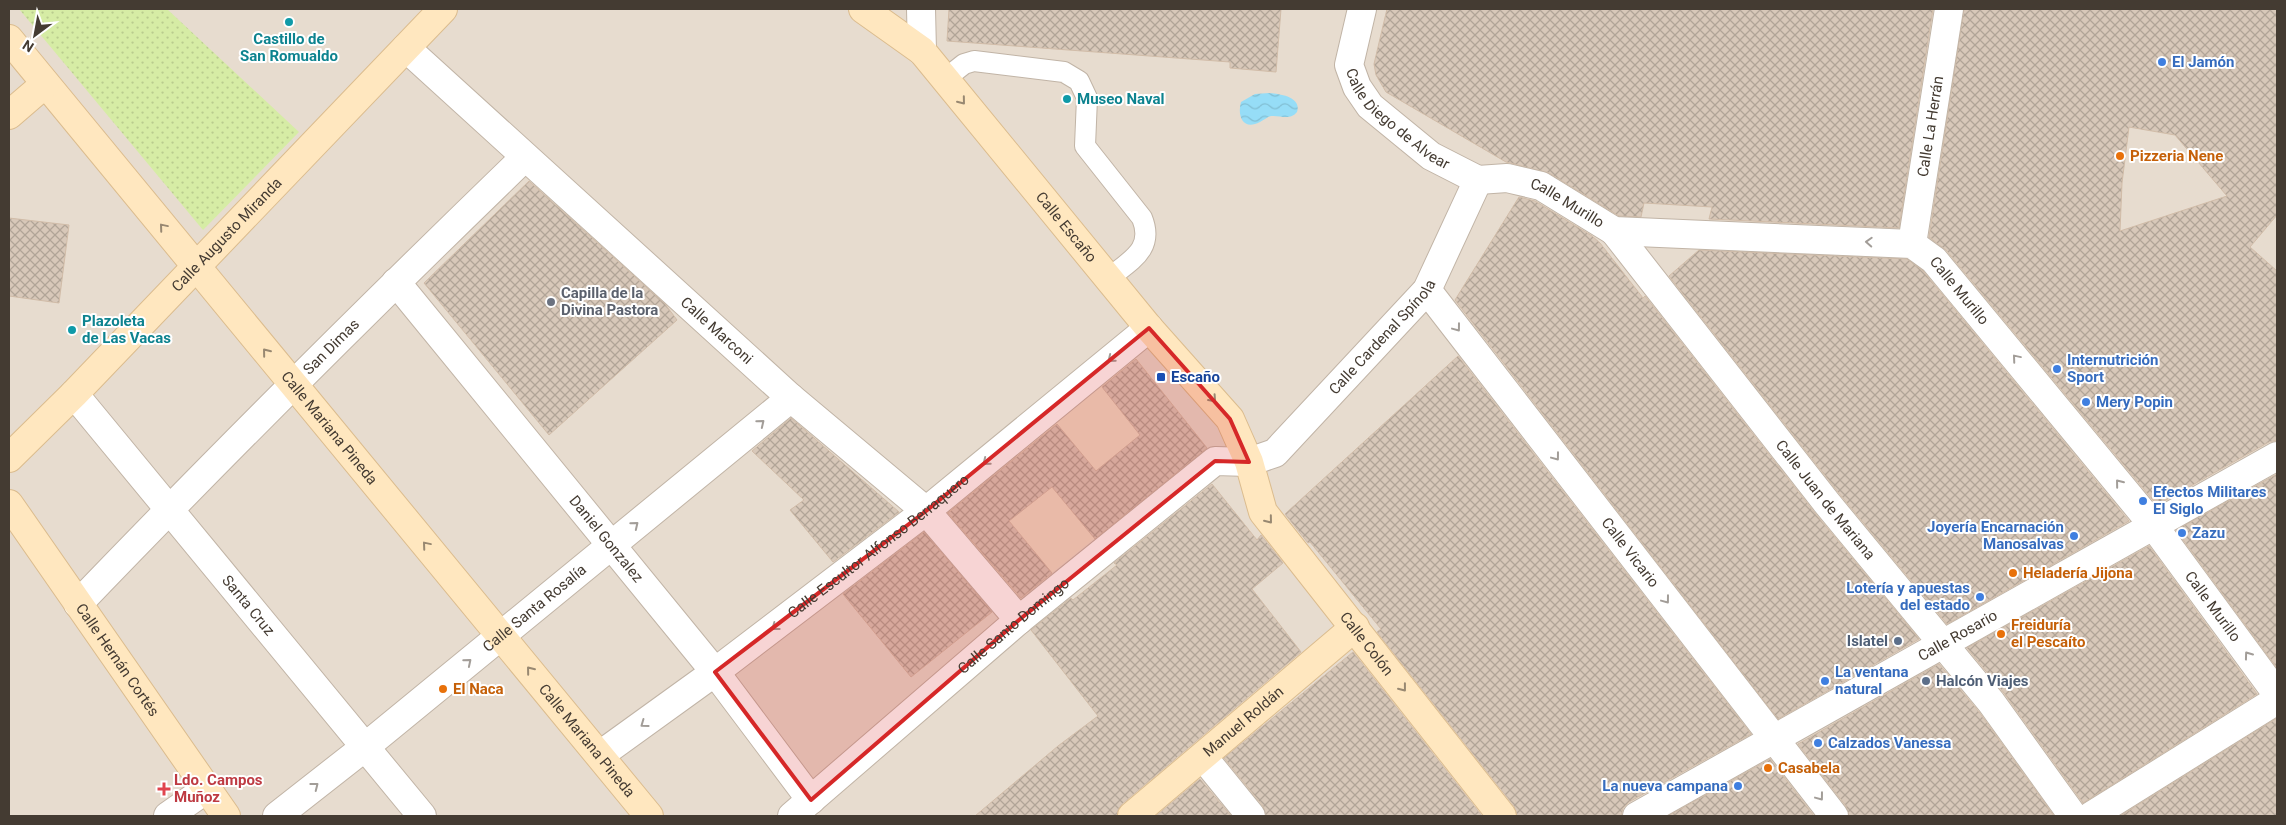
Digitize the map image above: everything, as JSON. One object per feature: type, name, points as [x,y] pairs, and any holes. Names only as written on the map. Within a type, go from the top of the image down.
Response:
[{"type":"street","name":"Calle Augusto Miranda","points":[[9,458],[74,394],[443,9]]},
{"type":"street","name":"Calle Escaño","points":[[863,9],[922,51],[1148,328],[1230,419],[1251,468]]},
{"type":"street","points":[[921,9],[922,51]]},
{"type":"street","name":"Calle Diego de Alvear","points":[[1362,9],[1349,65],[1357,87],[1370,106],[1431,156],[1478,180]]},
{"type":"street","name":"Calle La Herrán","points":[[1912,244],[1949,9]]},
{"type":"street","name":"Calle Mariana Pineda","points":[[9,39],[649,816]]},
{"type":"street","name":"Calle Marconi","points":[[406,48],[790,398],[926,511],[1019,620]]},
{"type":"street","points":[[9,115],[45,84]]},
{"type":"street","name":"San Dimas","points":[[78,604],[168,510],[396,282],[525,157]]},
{"type":"street","name":"Calle Murillo","points":[[1478,180],[1507,178],[1541,186],[1614,231],[1912,244],[1934,260],[2153,525],[2277,694]]},
{"type":"street","name":"Calle Cardenal Spínola","points":[[1251,468],[1275,453],[1427,290],[1478,180]]},
{"type":"street","name":"Calle Juan de Mariana","points":[[1614,231],[1826,502],[1991,702],[2073,816]]},
{"type":"street","name":"Daniel Gonzalez","points":[[396,282],[716,672],[801,808]]},
{"type":"street","name":"Calle Vicario","points":[[1427,290],[1834,816]]},
{"type":"street","name":"Calle Escultor Alfonso Berraquero","points":[[600,755],[716,672],[926,511],[1148,328]]},
{"type":"street","name":"Santa Cruz","points":[[74,394],[422,816]]},
{"type":"street","name":"Calle Santa Rosalía","points":[[277,816],[365,748],[501,634],[790,398]]},
{"type":"street","name":"Calle Rosario","points":[[1637,816],[2277,456]]},
{"type":"street","name":"Calle Santo Domingo","points":[[801,808],[1019,620],[1215,462],[1251,468]]},
{"type":"street","name":"Calle Colón","points":[[1251,468],[1263,512],[1502,816]]},
{"type":"street","name":"Calle Hernán Cortés","points":[[9,504],[226,816]]},
{"type":"street","name":"Manuel Roldán","points":[[1132,816],[1355,627]]},
{"type":"street","points":[[2091,816],[2277,700]]},
{"type":"street","points":[[1203,757],[1251,816]]},
{"type":"street","points":[[168,816],[208,788]]},
{"type":"lane","points":[[945,80],[964,64],[974,61],[1064,72],[1079,82],[1087,98],[1085,146],[1142,218],[1146,227],[1144,246],[1138,255],[1108,279]]},
{"type":"highlighted area","points":[[1149,328],[1230,419],[1249,462],[1215,461],[1019,620],[811,800],[715,672],[926,511]]},
{"type":"shaded area","points":[[9,9],[2277,9],[2277,816],[9,816]]},
{"type":"shaded area","points":[[1133,354],[1207,448],[1016,602],[941,508]]},
{"type":"green space","points":[[19,9],[167,9],[299,132],[203,230]]},
{"type":"water","points":[[1269,93],[1289,97],[1296,103],[1298,107],[1297,112],[1294,115],[1285,117],[1271,116],[1254,124],[1249,125],[1245,123],[1240,112],[1241,102],[1255,94]]},
{"type":"building","points":[[949,9],[1281,9],[1276,72],[1230,68],[1230,62],[947,41]]},
{"type":"building","points":[[1387,9],[1933,9],[1899,228],[1709,219],[1712,207],[1644,203],[1641,217],[1619,216],[1549,173],[1506,162],[1386,92],[1376,75],[1374,64]]},
{"type":"building","points":[[1964,9],[2277,9],[2277,215],[2250,247],[2277,271],[2277,440],[2269,442],[2157,505],[1946,250],[1929,237]],"holes":[[[2129,127],[2175,135],[2227,196],[2120,231],[2122,183]]]},
{"type":"building","name":"Capilla de la Divina Pastora","points":[[529,181],[665,304],[677,320],[549,435],[424,283]]},
{"type":"building","points":[[1519,197],[1535,201],[1592,236],[1600,243],[1643,298],[1645,296],[1814,512],[1919,639],[1778,719],[1455,300]]},
{"type":"building","points":[[9,218],[69,225],[59,303],[9,296]]},
{"type":"building","points":[[1699,250],[1907,259],[1923,271],[2129,521],[1947,624],[1838,492],[1669,276]]},
{"type":"building","points":[[1458,356],[1751,734],[1629,802],[1623,808],[1621,816],[1517,816],[1514,806],[1377,632],[1381,629],[1285,514]]},
{"type":"building","points":[[1136,359],[1207,448],[1095,539],[1052,487],[1009,521],[1052,573],[1021,598],[948,513],[1057,424],[1096,471],[1140,435],[1102,387]]},
{"type":"building","points":[[791,418],[899,512],[833,562],[790,510],[804,500],[752,451]]},
{"type":"building","points":[[2277,474],[2277,668],[2176,530]]},
{"type":"building","points":[[1212,484],[1257,540],[1261,535],[1283,563],[1252,589],[1301,652],[1122,804],[1117,816],[975,816],[1058,746],[1098,716],[1031,630],[1117,565],[1114,563]]},
{"type":"building","points":[[924,532],[992,612],[911,677],[843,594]]},
{"type":"building","points":[[2149,546],[2257,694],[2083,803],[2004,693],[1967,648]]},
{"type":"building","points":[[1353,652],[1482,816],[1266,816],[1263,806],[1224,758]]},
{"type":"building","points":[[1939,664],[1979,712],[2054,816],[1849,816],[1846,806],[1798,744]]},
{"type":"building","points":[[2277,718],[2277,816],[2120,816]]},
{"type":"building","points":[[1770,759],[1814,816],[1668,816]]},
{"type":"building","points":[[1200,779],[1231,816],[1156,816]]},
{"type":"place","name":"Castillo de San Romualdo","points":[[289,22]]},
{"type":"place","name":"El Jamón","points":[[2162,62]]},
{"type":"place","name":"Museo Naval","points":[[1067,99]]},
{"type":"place","name":"Pizzeria Nene","points":[[2120,156]]},
{"type":"place","name":"Capilla de la Divina Pastora","points":[[551,302]]},
{"type":"place","name":"Plazoleta de Las Vacas","points":[[72,330]]},
{"type":"place","name":"Internutrición Sport","points":[[2057,369]]},
{"type":"place","name":"Escaño","points":[[1161,377]]},
{"type":"place","name":"Mery Popin","points":[[2086,402]]},
{"type":"place","name":"Efectos Militares El Siglo","points":[[2143,501]]},
{"type":"place","name":"Zazu","points":[[2182,533]]},
{"type":"place","name":"Joyería Encarnación Manosalvas","points":[[2074,536]]},
{"type":"place","name":"Heladería Jijona","points":[[2013,573]]},
{"type":"place","name":"Lotería y apuestas del estado","points":[[1980,597]]},
{"type":"place","name":"Freiduría el Pescaíto","points":[[2001,634]]},
{"type":"place","name":"Islatel","points":[[1898,641]]},
{"type":"place","name":"La ventana natural","points":[[1825,681]]},
{"type":"place","name":"Halcón Viajes","points":[[1926,681]]},
{"type":"place","name":"El Naca","points":[[443,689]]},
{"type":"place","name":"Calzados Vanessa","points":[[1818,743]]},
{"type":"place","name":"Casabela","points":[[1768,768]]},
{"type":"place","name":"La nueva campana","points":[[1738,786]]},
{"type":"place","name":"Ldo. Campos Muñoz","points":[[164,789]]}]
